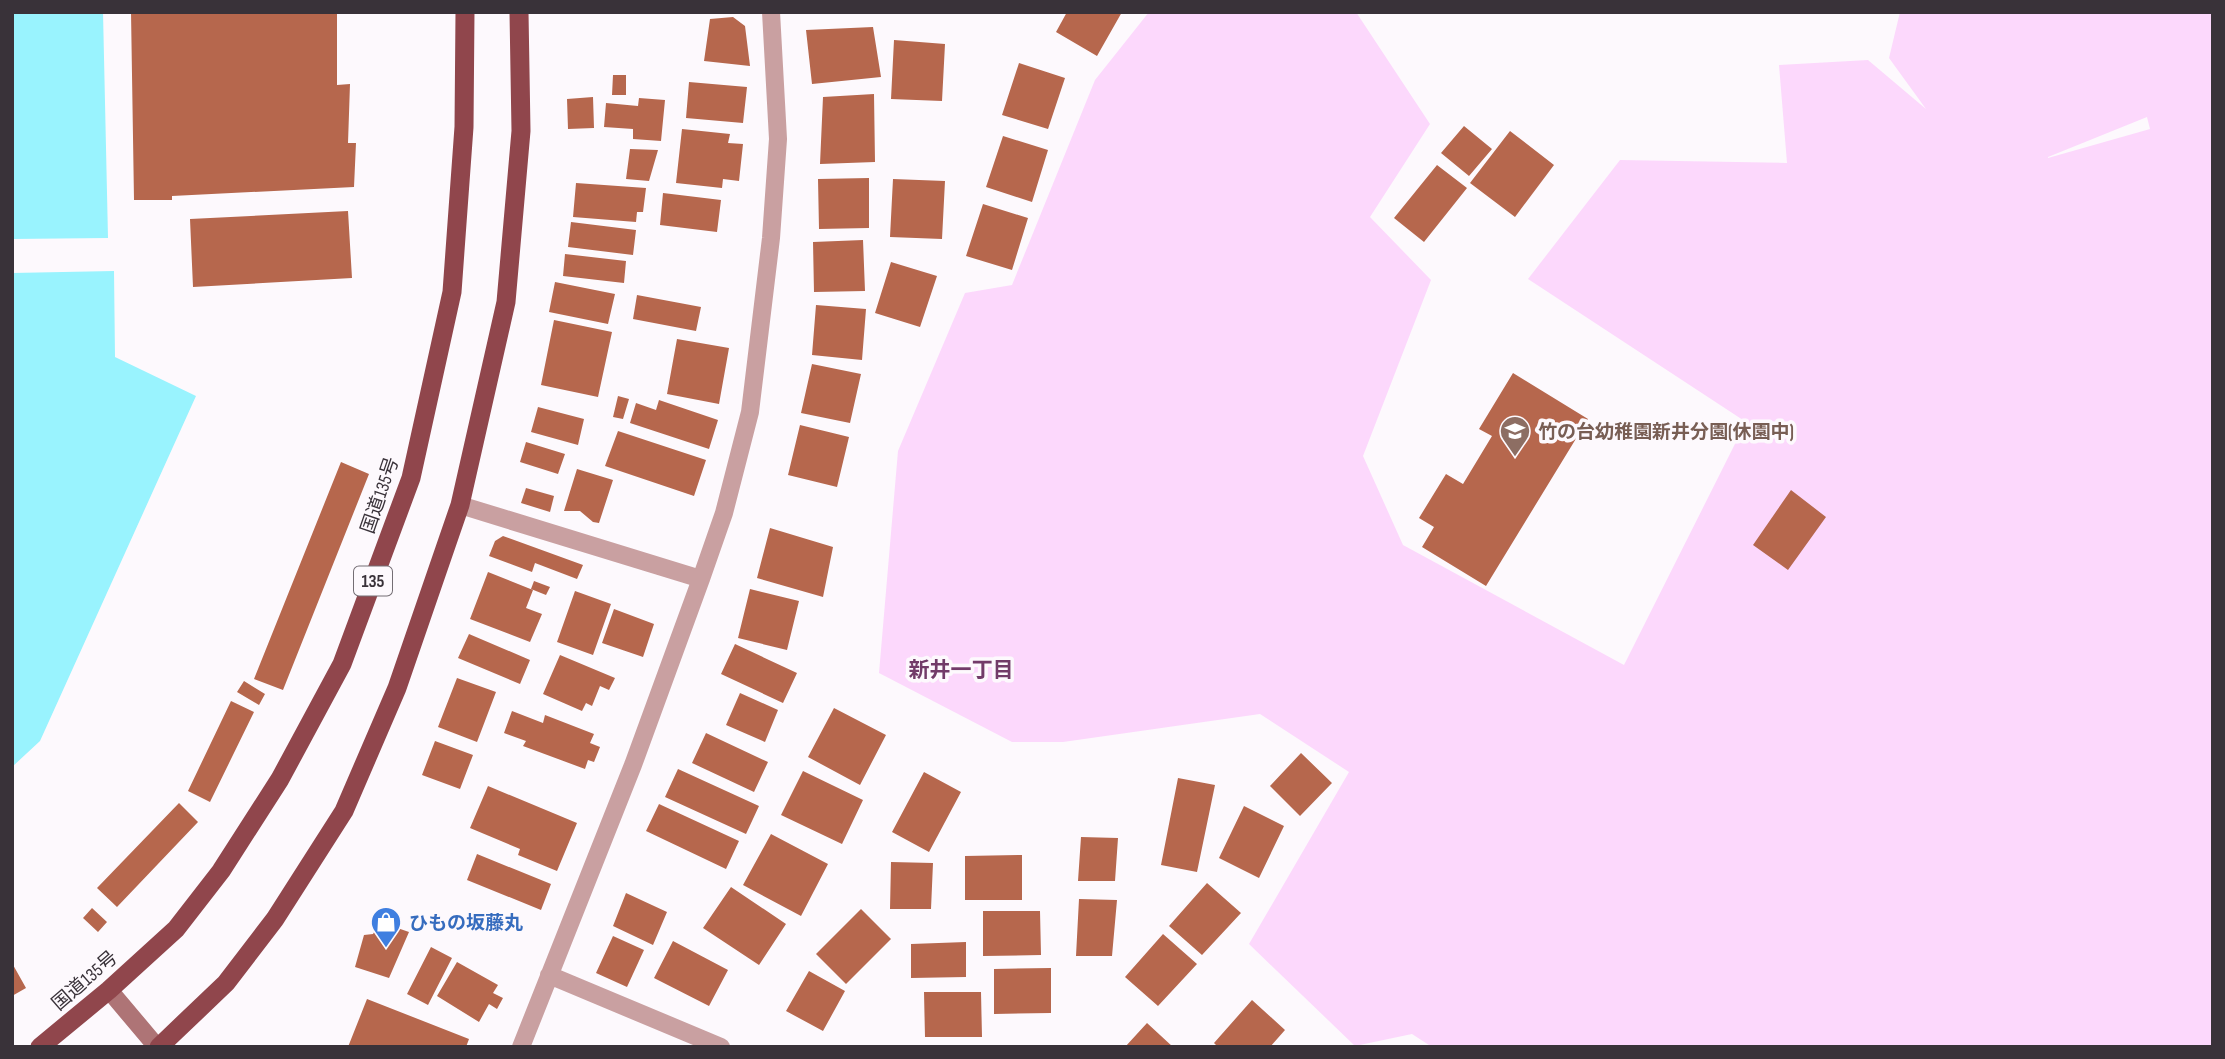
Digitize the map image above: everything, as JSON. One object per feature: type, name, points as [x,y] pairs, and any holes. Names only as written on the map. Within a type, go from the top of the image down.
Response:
[{"type":"highway","name":"国道135号","points":[[40,1047],[109,990],[176,929],[222,872],[280,779],[342,664],[411,478],[452,292],[464,127],[465,12]]},
{"type":"highway","points":[[158,1047],[226,983],[275,919],[344,811],[397,688],[460,505],[506,302],[521,131],[519,12]]},
{"type":"main road","points":[[109,990],[158,1047]]},
{"type":"street","points":[[521,1047],[633,765],[701,579],[724,513],[750,412],[771,238],[778,139],[771,12]]},
{"type":"street","points":[[460,505],[701,579]]},
{"type":"street","points":[[549,975],[721,1047]]},
{"type":"shaded area","points":[[1149,12],[1356,12],[1430,124],[1370,217],[1431,280],[1363,456],[1403,545],[1624,665],[1746,422],[1528,279],[1620,160],[1787,163],[1779,65],[1868,60],[1926,109],[1889,58],[1900,12],[2213,12],[2213,1047],[1432,1047],[1412,1034],[1355,1046],[1249,944],[1349,772],[1260,714],[1063,742],[1012,742],[879,673],[898,451],[965,293],[1012,285],[1095,80]],"holes":[[[2147,117],[2150,129],[2048,158]]]},
{"type":"water","points":[[12,12],[103,12],[108,238],[12,239]]},
{"type":"water","points":[[114,271],[115,357],[196,396],[40,741],[12,767],[12,273]]},
{"type":"building","points":[[131,12],[337,12],[337,85],[350,84],[348,143],[356,143],[354,187],[172,196],[172,200],[134,200]]},
{"type":"building","points":[[1067,12],[1122,12],[1097,56],[1056,32]]},
{"type":"building","points":[[733,17],[745,26],[750,66],[704,61],[710,19]]},
{"type":"building","points":[[873,27],[881,77],[812,84],[806,30]]},
{"type":"building","points":[[894,40],[945,44],[942,101],[891,99]]},
{"type":"building","points":[[1019,63],[1065,78],[1048,129],[1002,115]]},
{"type":"building","points":[[613,75],[626,75],[626,95],[612,95]]},
{"type":"building","points":[[689,82],[747,87],[743,123],[686,118]]},
{"type":"building","points":[[874,94],[875,162],[820,164],[823,97]]},
{"type":"building","points":[[593,97],[594,128],[568,129],[567,99]]},
{"type":"building","points":[[639,98],[665,100],[661,141],[633,139],[633,129],[604,127],[606,103],[638,106]]},
{"type":"building","points":[[1464,126],[1492,149],[1469,176],[1441,153]]},
{"type":"building","points":[[682,129],[730,134],[728,143],[743,144],[739,181],[723,179],[722,188],[676,183]]},
{"type":"building","points":[[1510,131],[1554,165],[1515,217],[1470,183]]},
{"type":"building","points":[[1003,136],[1048,150],[1032,202],[986,187]]},
{"type":"building","points":[[630,149],[658,150],[649,181],[626,179]]},
{"type":"building","points":[[1437,165],[1467,188],[1424,242],[1394,218]]},
{"type":"building","points":[[869,178],[869,228],[819,229],[818,179]]},
{"type":"building","points":[[893,179],[945,181],[942,239],[890,237]]},
{"type":"building","points":[[576,183],[646,188],[643,212],[637,212],[636,222],[573,217]]},
{"type":"building","points":[[663,193],[721,200],[717,232],[660,225]]},
{"type":"building","points":[[983,204],[1028,218],[1012,270],[966,256]]},
{"type":"building","points":[[348,211],[352,278],[193,287],[190,219]]},
{"type":"building","points":[[571,222],[636,230],[633,255],[568,247]]},
{"type":"building","points":[[863,240],[865,291],[814,292],[813,242]]},
{"type":"building","points":[[565,254],[626,261],[624,283],[563,276]]},
{"type":"building","points":[[891,262],[937,276],[920,327],[875,313]]},
{"type":"building","points":[[555,282],[615,294],[608,324],[549,312]]},
{"type":"building","points":[[637,295],[701,307],[696,331],[633,319]]},
{"type":"building","points":[[816,305],[866,309],[862,360],[812,355]]},
{"type":"building","points":[[554,320],[612,332],[598,397],[541,385]]},
{"type":"building","points":[[677,339],[729,348],[719,404],[667,394]]},
{"type":"building","points":[[812,364],[861,374],[850,423],[801,413]]},
{"type":"building","points":[[1513,373],[1588,419],[1486,586],[1422,547],[1434,527],[1419,518],[1446,474],[1463,484],[1492,436],[1479,429]]},
{"type":"building","points":[[618,396],[629,399],[623,419],[613,417]]},
{"type":"building","points":[[659,400],[718,420],[709,449],[630,423],[636,403],[656,410]]},
{"type":"building","points":[[538,407],[584,419],[578,445],[531,432]]},
{"type":"building","points":[[800,425],[849,437],[837,487],[788,475]]},
{"type":"building","points":[[618,431],[706,460],[694,496],[605,466]]},
{"type":"building","points":[[526,442],[565,454],[558,474],[520,462]]},
{"type":"building","points":[[341,462],[369,474],[283,690],[254,679]]},
{"type":"building","points":[[577,469],[613,480],[599,523],[593,522],[580,511],[564,511]]},
{"type":"building","points":[[526,488],[554,496],[550,512],[521,503]]},
{"type":"building","points":[[1791,490],[1826,517],[1788,570],[1753,545]]},
{"type":"building","points":[[770,528],[833,547],[823,597],[757,578]]},
{"type":"building","points":[[503,536],[583,565],[577,579],[535,563],[532,572],[489,556],[495,541]]},
{"type":"building","points":[[488,572],[533,590],[526,608],[542,614],[530,642],[470,619]]},
{"type":"building","points":[[534,581],[550,587],[546,595],[531,589]]},
{"type":"building","points":[[750,589],[799,601],[787,650],[738,638]]},
{"type":"building","points":[[575,591],[611,604],[593,655],[557,642]]},
{"type":"building","points":[[614,609],[654,624],[643,657],[602,643]]},
{"type":"building","points":[[469,634],[530,660],[520,684],[458,658]]},
{"type":"building","points":[[735,644],[797,673],[783,703],[721,674]]},
{"type":"building","points":[[560,655],[615,678],[609,690],[600,686],[592,706],[586,703],[582,711],[543,694]]},
{"type":"building","points":[[457,678],[496,692],[477,742],[438,727]]},
{"type":"building","points":[[244,681],[265,694],[259,705],[237,692]]},
{"type":"building","points":[[740,693],[778,710],[765,742],[726,725]]},
{"type":"building","points":[[231,701],[254,712],[210,802],[188,791]]},
{"type":"building","points":[[834,708],[886,735],[860,785],[808,757]]},
{"type":"building","points":[[512,711],[543,723],[545,715],[594,734],[590,743],[600,747],[594,762],[588,760],[585,769],[523,746],[526,741],[504,733]]},
{"type":"building","points":[[706,733],[768,762],[754,792],[692,763]]},
{"type":"building","points":[[435,741],[473,755],[460,789],[422,775]]},
{"type":"building","points":[[1301,753],[1332,783],[1300,816],[1270,786]]},
{"type":"building","points":[[678,769],[759,806],[746,834],[665,797]]},
{"type":"building","points":[[803,771],[863,800],[842,844],[781,815]]},
{"type":"building","points":[[924,772],[961,792],[929,852],[892,832]]},
{"type":"building","points":[[1178,778],[1215,785],[1197,872],[1161,865]]},
{"type":"building","points":[[488,786],[577,823],[557,871],[518,855],[520,849],[470,828]]},
{"type":"building","points":[[179,803],[198,822],[117,907],[97,888]]},
{"type":"building","points":[[659,804],[739,841],[726,869],[646,831]]},
{"type":"building","points":[[1244,806],[1284,826],[1259,878],[1219,858]]},
{"type":"building","points":[[771,834],[828,864],[801,916],[743,885]]},
{"type":"building","points":[[1081,837],[1118,838],[1115,881],[1078,881]]},
{"type":"building","points":[[477,854],[551,884],[541,910],[467,880]]},
{"type":"building","points":[[1022,855],[1022,900],[965,900],[965,856]]},
{"type":"building","points":[[891,862],[933,863],[931,909],[890,909]]},
{"type":"building","points":[[1207,883],[1241,913],[1202,955],[1169,926]]},
{"type":"building","points":[[731,887],[786,924],[759,965],[703,928]]},
{"type":"building","points":[[626,893],[667,912],[653,945],[613,926]]},
{"type":"building","points":[[1079,899],[1117,900],[1112,956],[1076,956]]},
{"type":"building","points":[[92,908],[107,922],[98,932],[83,918]]},
{"type":"building","points":[[861,909],[891,939],[846,984],[816,954]]},
{"type":"building","points":[[983,911],[1040,911],[1041,955],[983,956]]},
{"type":"building","points":[[380,922],[409,932],[389,978],[355,967],[364,935],[373,934]]},
{"type":"building","points":[[1163,934],[1197,964],[1158,1006],[1125,977]]},
{"type":"building","points":[[613,936],[644,950],[627,987],[596,973]]},
{"type":"building","points":[[673,941],[728,970],[709,1006],[654,978]]},
{"type":"building","points":[[966,942],[966,977],[911,978],[911,944]]},
{"type":"building","points":[[431,947],[452,958],[428,1005],[407,994]]},
{"type":"building","points":[[457,962],[498,985],[493,993],[503,998],[497,1009],[489,1004],[479,1022],[437,996]]},
{"type":"building","points":[[12,963],[26,988],[12,996]]},
{"type":"building","points":[[1051,968],[1051,1013],[994,1014],[994,969]]},
{"type":"building","points":[[809,971],[845,991],[823,1031],[786,1011]]},
{"type":"building","points":[[924,992],[981,992],[982,1037],[925,1037]]},
{"type":"building","points":[[367,999],[469,1039],[466,1047],[348,1047]]},
{"type":"building","points":[[1252,1000],[1285,1030],[1270,1047],[1218,1047],[1214,1043]]},
{"type":"building","points":[[1147,1023],[1173,1047],[1125,1047]]},
{"type":"place","name":"竹の台幼稚園新井分園(休園中)","points":[[1515,458]]},
{"type":"place","name":"ひもの坂藤丸","points":[[386,949]]},
{"type":"district","name":"新井一丁目","points":[[961,670]]}]
